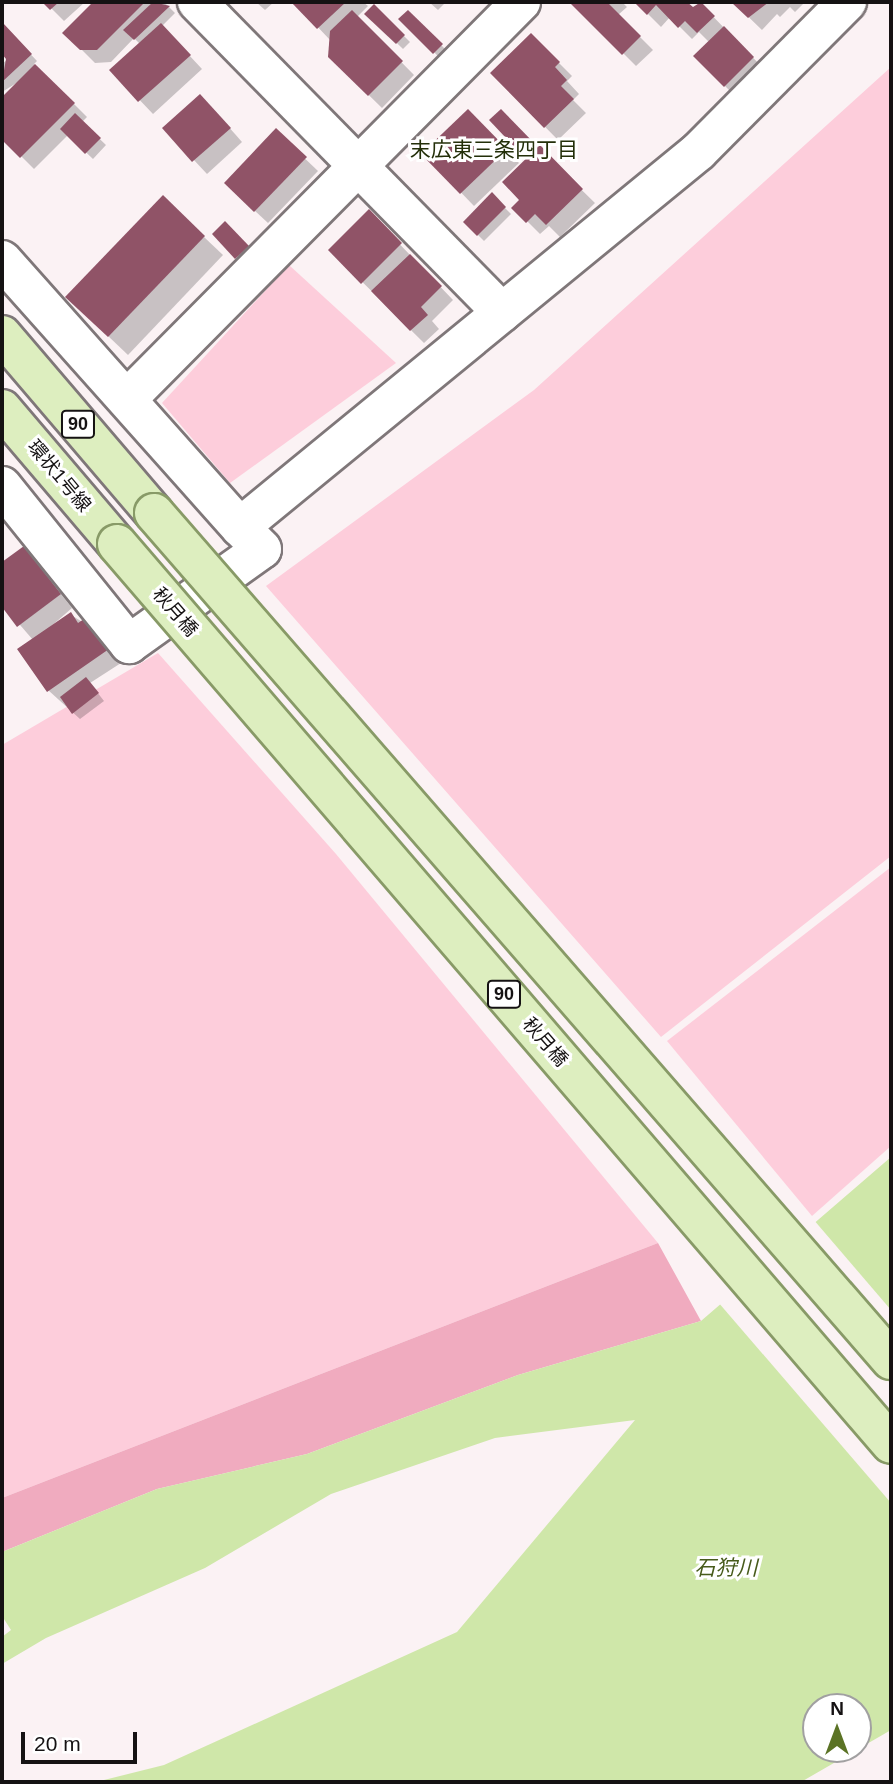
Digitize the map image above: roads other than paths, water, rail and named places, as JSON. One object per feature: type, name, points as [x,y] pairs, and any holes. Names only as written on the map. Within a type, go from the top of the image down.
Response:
[{"type":"main road","name":"90","points":[[2,335],[891,1360]]},
{"type":"main road","name":"環状1号線","points":[[2,409],[117,544]]},
{"type":"main road","name":"秋月橋","points":[[117,544],[891,1444]]},
{"type":"street","points":[[197,2],[502,312]]},
{"type":"street","points":[[128,398],[357,163],[521,2]]},
{"type":"street","points":[[240,527],[699,151],[847,2]]},
{"type":"street","points":[[2,260],[262,549],[129,644],[2,486]]},
{"type":"water","name":"石狩川","points":[[891,1157],[891,1730],[872,1741],[872,1693],[802,1693],[802,1763],[834,1763],[801,1782],[96,1782],[164,1765],[457,1632],[635,1420],[495,1438],[331,1494],[205,1568],[46,1638],[2,1664],[2,1637],[11,1630],[2,1616],[2,1552],[157,1489],[307,1454],[518,1375],[701,1321]]},
{"type":"district","name":"末広東三条四丁目","points":[[494,150]]}]
